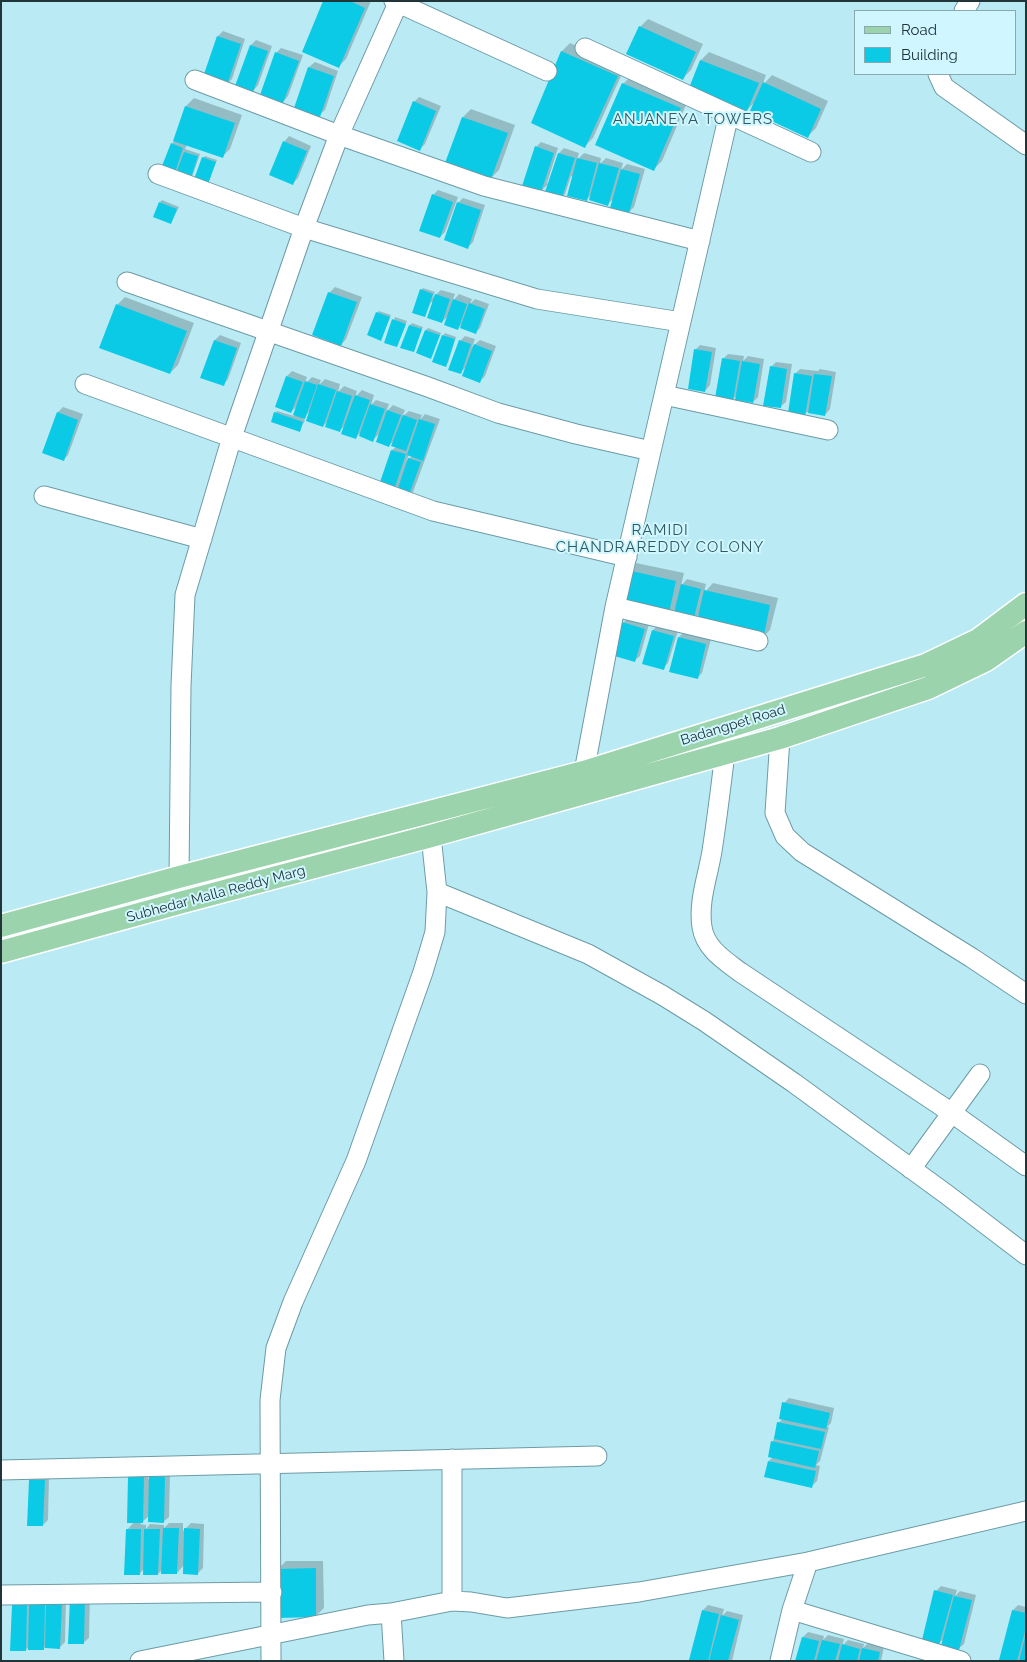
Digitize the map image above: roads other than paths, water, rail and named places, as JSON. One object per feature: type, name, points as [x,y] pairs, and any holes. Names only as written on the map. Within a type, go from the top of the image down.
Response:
[{"type":"main road","name":"Badangpet Road","points":[[426,813],[584,772],[926,665],[978,640],[1026,604]]},
{"type":"main road","name":"Badangpet Road","points":[[431,836],[780,738],[928,688],[986,660],[1026,632]]},
{"type":"main road","name":"Subhedar Malla Reddy Marg","points":[[1,926],[179,877],[426,813]]},
{"type":"main road","name":"Subhedar Malla Reddy Marg","points":[[1,952],[431,836]]},
{"type":"street","points":[[179,877],[181,686],[186,595],[232,437],[267,331],[339,135],[397,2],[547,70]]},
{"type":"street","points":[[585,48],[811,152]]},
{"type":"street","points":[[938,75],[944,87],[1026,145]]},
{"type":"street","points":[[195,80],[339,135],[484,186],[700,241]]},
{"type":"street","points":[[584,772],[615,608],[729,114]]},
{"type":"street","points":[[158,174],[304,228],[537,299],[681,322]]},
{"type":"street","points":[[127,282],[498,413],[576,434],[652,451]]},
{"type":"street","points":[[85,384],[433,511],[627,557]]},
{"type":"street","points":[[664,395],[828,430]]},
{"type":"street","points":[[44,496],[202,539]]},
{"type":"street","points":[[615,608],[758,641]]},
{"type":"street","points":[[780,738],[775,813],[785,836],[802,852],[1026,994]]},
{"type":"street","points":[[725,753],[712,853],[701,901],[702,928],[710,947],[740,972],[952,1113],[1026,1166]]},
{"type":"street","points":[[271,1661],[270,1400],[276,1348],[293,1302],[356,1161],[417,990],[435,932],[437,892],[431,836],[426,813]]},
{"type":"street","points":[[437,892],[588,954],[662,995],[704,1021],[794,1083],[1026,1255]]},
{"type":"street","points":[[911,1169],[980,1074]]},
{"type":"street","points":[[1,1470],[597,1456]]},
{"type":"street","points":[[452,1459],[452,1601]]},
{"type":"street","points":[[140,1661],[272,1634],[452,1601],[508,1608],[638,1592],[808,1562],[1026,1511]]},
{"type":"street","points":[[780,1661],[792,1610],[808,1562]]},
{"type":"street","points":[[1,1595],[272,1592]]},
{"type":"street","points":[[792,1610],[961,1661]]},
{"type":"street","points":[[391,1613],[394,1661]]},
{"type":"district","name":"ANJANEYA TOWERS","points":[[693,119]]},
{"type":"district","name":"RAMIDI CHANDRAREDDY COLONY","points":[[660,538]]}]
